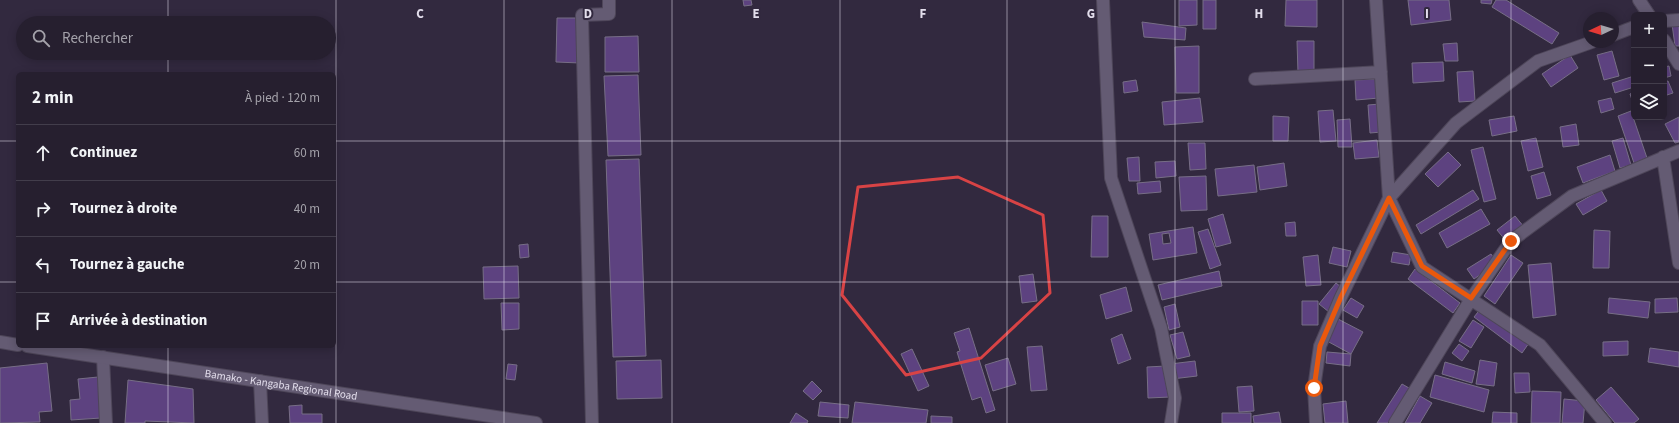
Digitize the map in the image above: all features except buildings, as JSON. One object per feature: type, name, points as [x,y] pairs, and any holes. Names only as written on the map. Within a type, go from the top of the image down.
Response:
[{"type":"street","points":[[592,423],[582,15],[610,14],[609,0]]},
{"type":"street","points":[[1103,0],[1111,178],[1161,328],[1174,398],[1171,423]]},
{"type":"street","points":[[1376,0],[1389,198],[1422,266],[1540,345],[1605,423]]},
{"type":"street","points":[[1639,0],[1647,12]]},
{"type":"street","points":[[1667,21],[1679,20]]},
{"type":"street","points":[[1619,33],[1631,28]]},
{"type":"street","points":[[1316,423],[1314,388],[1320,346],[1341,297],[1389,198],[1456,123],[1538,61],[1583,45]]},
{"type":"street","points":[[1667,45],[1679,64]]},
{"type":"street","points":[[1255,79],[1380,72]]},
{"type":"street","points":[[1395,423],[1471,298],[1511,241],[1572,196],[1679,151]]},
{"type":"street","points":[[1663,157],[1679,263]]},
{"type":"street","points":[[0,342],[16,345]]},
{"type":"street","name":"Bamako - Kangaba Regional Road","points":[[41,348],[536,423]]},
{"type":"street","points":[[103,357],[106,423]]},
{"type":"street","points":[[260,381],[262,423]]},
{"type":"highlighted area","points":[[958,177],[1043,215],[1050,293],[981,358],[906,375],[842,295],[858,187]]},
{"type":"route","points":[[1314,388],[1320,346],[1341,297],[1389,198],[1422,266],[1471,298],[1511,241]]}]
